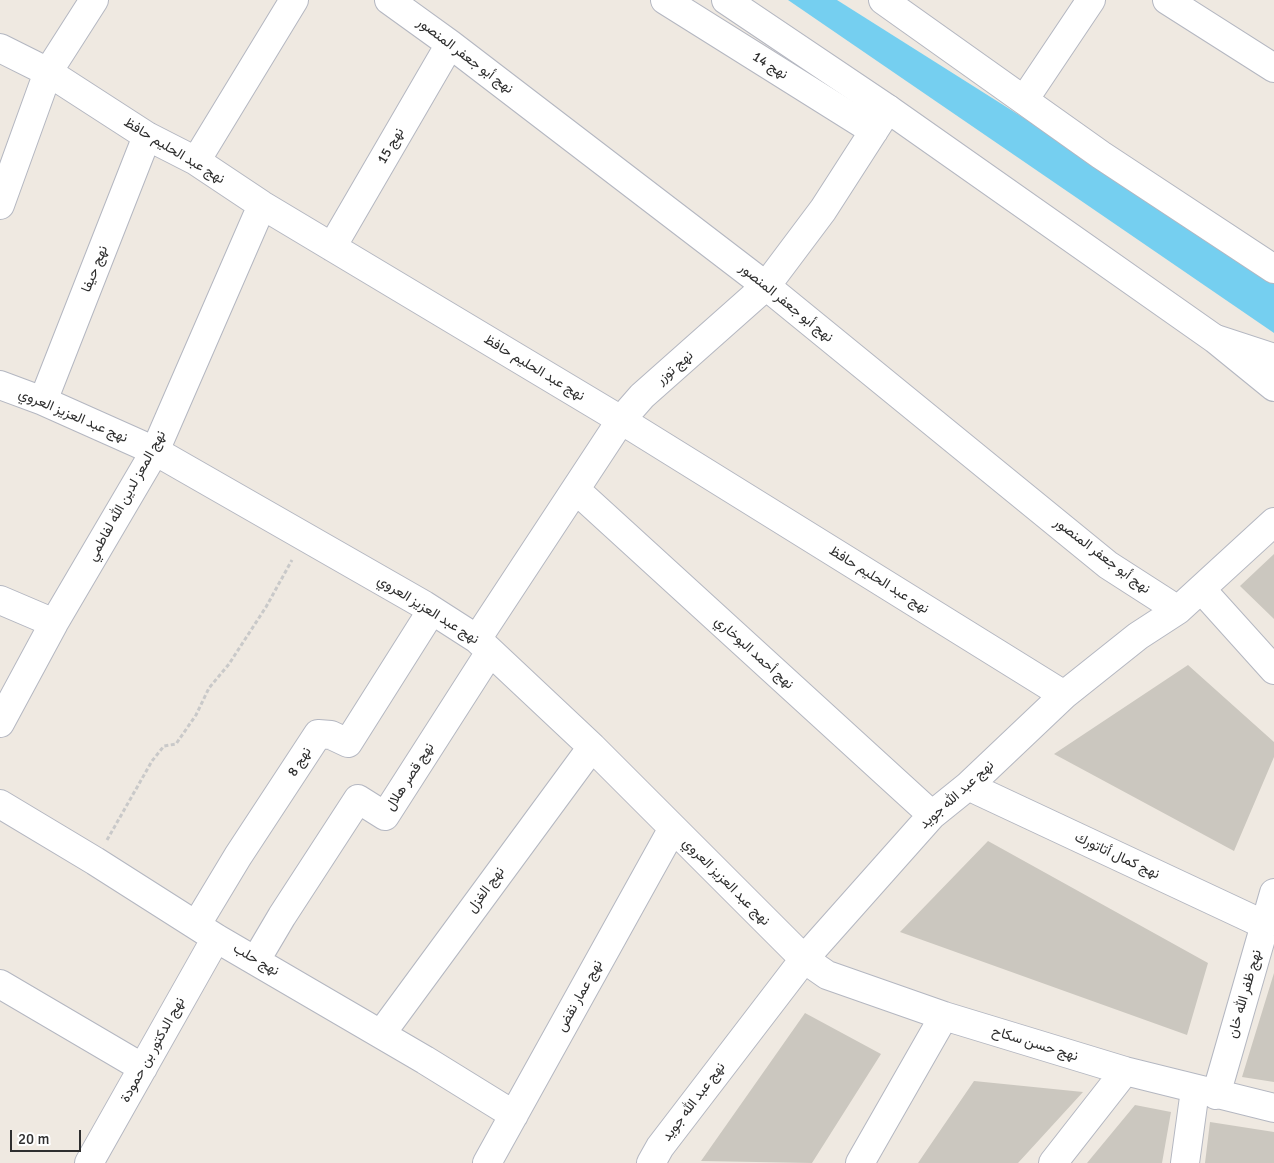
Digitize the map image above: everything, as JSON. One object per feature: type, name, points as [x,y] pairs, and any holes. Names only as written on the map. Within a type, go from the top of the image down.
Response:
[{"type":"street","points":[[0,205],[48,72],[94,0]]},
{"type":"street","points":[[196,161],[294,0]]},
{"type":"street","name":"نهج أبو جعفر المنصور","points":[[389,0],[450,44],[766,286],[1108,565],[1178,610]]},
{"type":"street","name":"نهج 14","points":[[665,0],[881,120]]},
{"type":"street","points":[[726,0],[881,120],[1215,339],[1274,387]]},
{"type":"street","points":[[883,0],[1101,155],[1274,269]]},
{"type":"street","points":[[1024,100],[1091,0]]},
{"type":"street","points":[[1167,0],[1274,68]]},
{"type":"street","name":"نهج 15","points":[[332,248],[450,44]]},
{"type":"street","name":"نهج عبد الحليم حافظ","points":[[0,48],[48,72],[147,136],[196,161],[262,205],[621,420],[1064,695]]},
{"type":"street","name":"نهج توزر","points":[[484,645],[576,490],[621,420],[642,396],[766,286],[823,210],[881,120]]},
{"type":"street","name":"نهج حيفا","points":[[43,401],[147,136]]},
{"type":"street","name":"نهج المعز لدين الله لفاطمي","points":[[0,723],[54,623],[155,451],[262,205]]},
{"type":"street","points":[[1215,339],[1274,358]]},
{"type":"street","name":"نهج عبد العزيز العروي","points":[[1,388],[43,401],[155,451],[432,610],[484,645],[592,746],[804,959]]},
{"type":"street","name":"نهج أحمد البوخاري","points":[[576,490],[932,816]]},
{"type":"street","name":"نهج عبد الله جويد","points":[[651,1163],[660,1147],[804,959],[932,816],[968,786],[1064,695],[1138,636],[1178,610],[1274,522]]},
{"type":"street","points":[[1202,590],[1274,670]]},
{"type":"street","points":[[0,600],[54,623]]},
{"type":"street","name":"نهج 8","points":[[207,931],[238,856],[318,734],[331,735],[348,744],[432,610]]},
{"type":"street","name":"نهج قصر هلال","points":[[256,960],[358,799],[385,816],[484,645]]},
{"type":"street","name":"نهج الغزل","points":[[381,1034],[592,746]]},
{"type":"street","name":"نهج كمال أتاتورك","points":[[968,786],[1265,925]]},
{"type":"street","name":"نهج حلب","points":[[0,804],[514,1115]]},
{"type":"street","name":"نهج عمار نقض","points":[[487,1163],[673,828]]},
{"type":"street","name":"نهج ظفر الله خان","points":[[1184,1163],[1205,1092],[1265,925],[1274,893]]},
{"type":"street","name":"نهج الدكتور بن حمودة","points":[[89,1163],[143,1068],[207,931]]},
{"type":"street","name":"نهج حسن سكاح","points":[[804,959],[827,975],[944,1016],[1125,1071],[1274,1108]]},
{"type":"street","points":[[0,984],[143,1068]]},
{"type":"street","points":[[860,1163],[944,1016]]},
{"type":"street","points":[[1052,1163],[1125,1071]]},
{"type":"path","points":[[95,860],[152,761],[164,746],[176,744],[196,715],[208,688],[230,664],[266,607],[305,537]]},
{"type":"water","points":[[788,0],[837,0],[1274,276],[1274,333]]},
{"type":"building","points":[[1274,554],[1274,619],[1240,586]]},
{"type":"building","points":[[1188,665],[1274,742],[1274,757],[1234,851],[1054,754]]},
{"type":"building","points":[[988,841],[1208,963],[1187,1035],[900,932]]},
{"type":"building","points":[[1274,973],[1274,1082],[1242,1077]]},
{"type":"building","points":[[805,1013],[881,1054],[812,1163],[701,1161]]},
{"type":"building","points":[[974,1081],[1083,1092],[1018,1163],[918,1163]]},
{"type":"building","points":[[1135,1105],[1171,1112],[1162,1163],[1087,1163]]},
{"type":"building","points":[[1210,1122],[1274,1132],[1274,1163],[1205,1163]]}]
